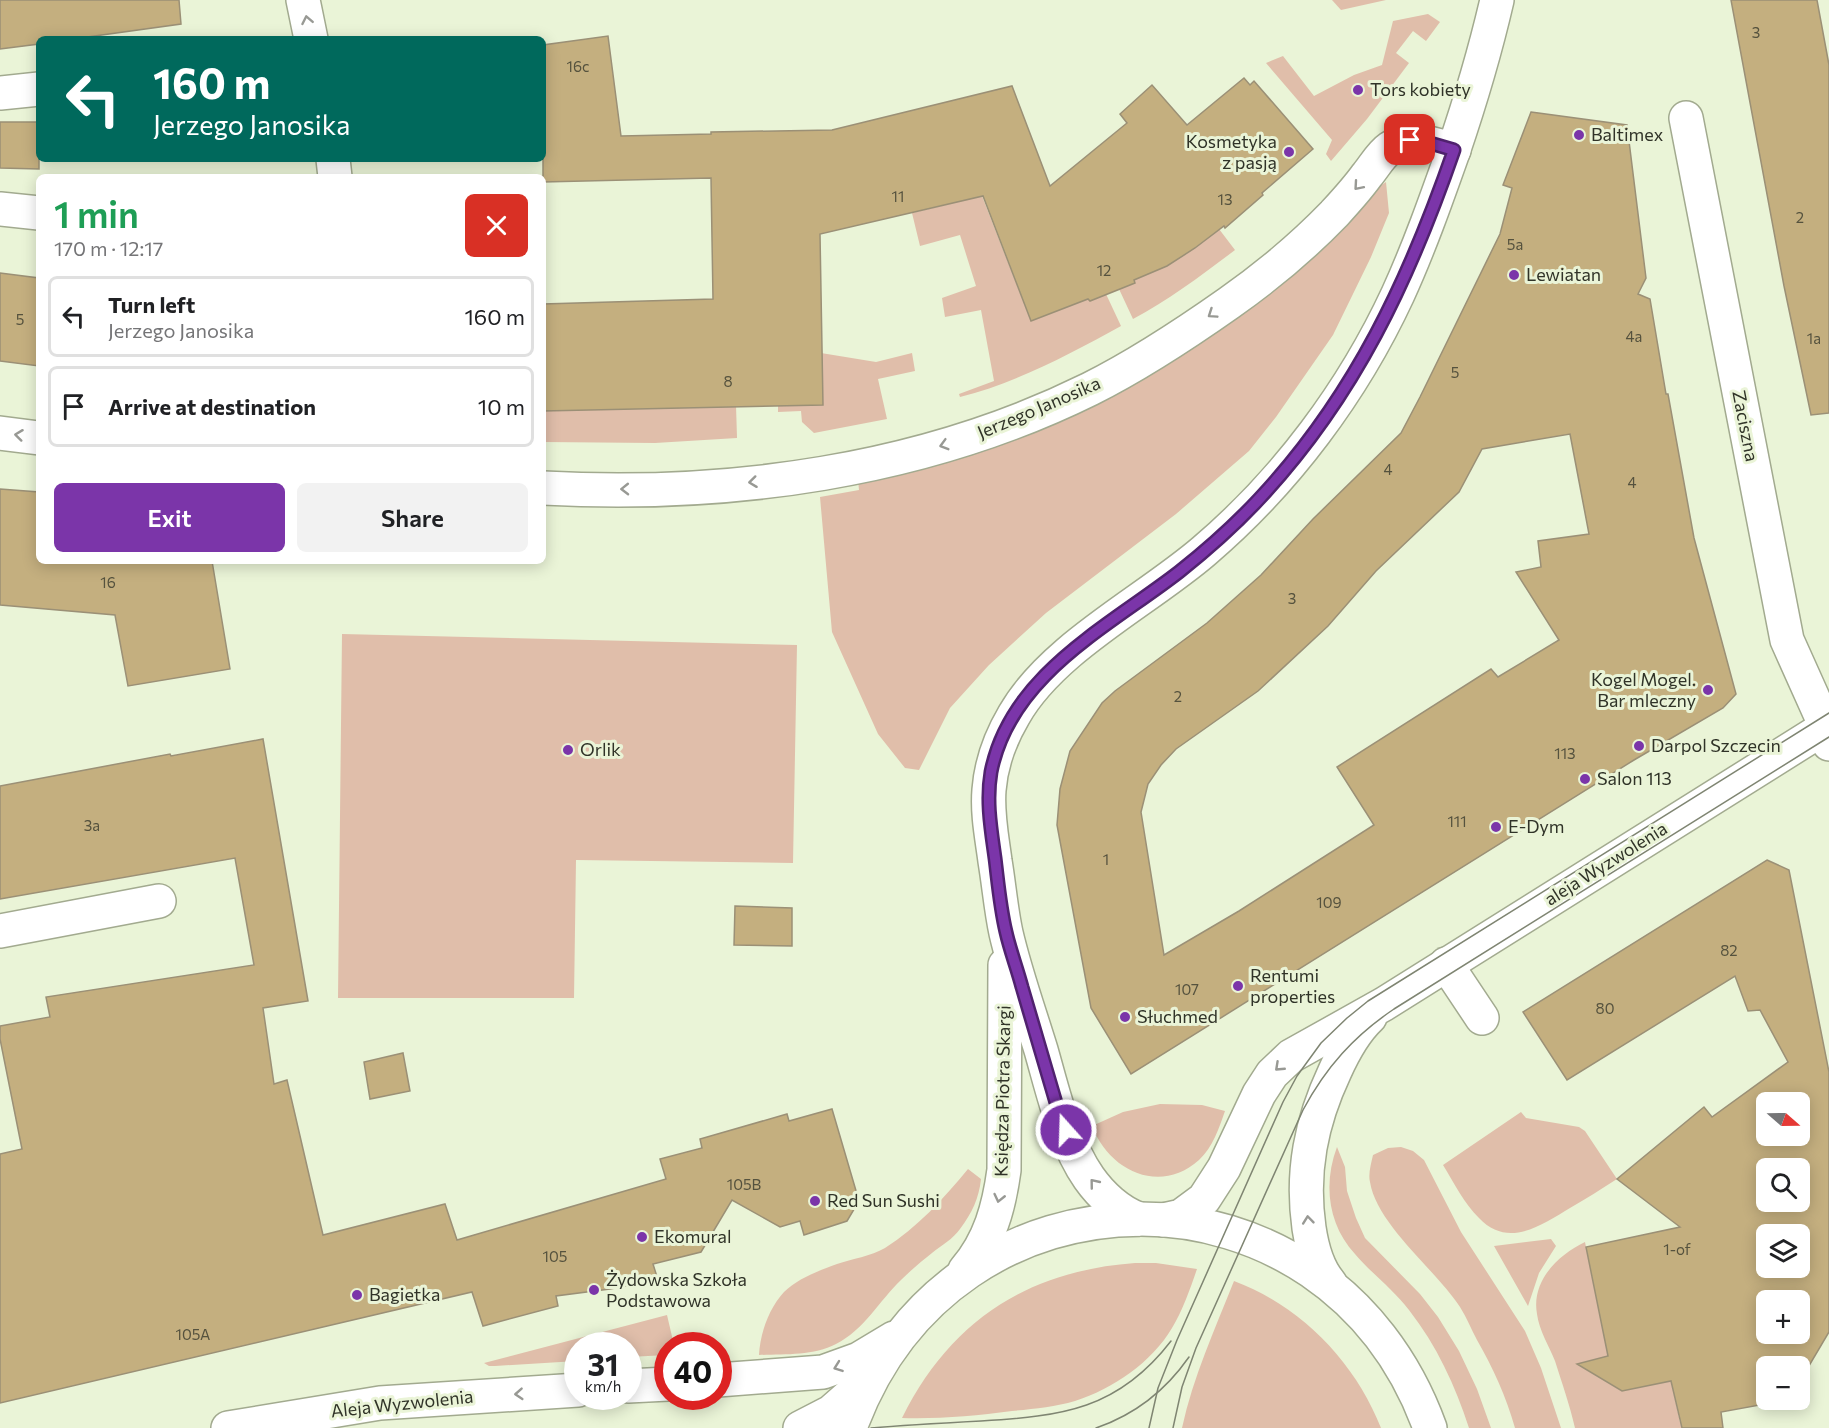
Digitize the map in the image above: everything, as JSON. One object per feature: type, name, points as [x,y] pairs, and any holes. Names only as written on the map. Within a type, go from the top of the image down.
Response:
[{"type":"street","points":[[303,0],[309,36]]},
{"type":"street","name":"Księdza Piotra Skargi","points":[[1151,1219],[1112,1204],[1091,1180],[1080,1162],[1059,1113],[1005,930],[991,832],[989,790],[992,771],[998,750],[1014,714],[1038,682],[1064,658],[1202,553],[1259,499],[1300,451],[1339,398],[1360,365],[1396,297],[1430,218],[1480,67],[1497,0]]},
{"type":"street","points":[[0,93],[36,89]]},
{"type":"street","name":"Zaciszna","points":[[1686,118],[1787,640],[1828,732]]},
{"type":"street","name":"Jerzego Janosika","points":[[546,488],[683,488],[810,476],[921,452],[986,432],[1090,389],[1167,344],[1228,303],[1274,268],[1333,214],[1390,148],[1410,140],[1454,150]]},
{"type":"street","points":[[0,209],[36,213]]},
{"type":"street","points":[[0,433],[36,438]]},
{"type":"street","name":"aleja Wyzwolenia","points":[[1151,1219],[1181,1216],[1204,1199],[1224,1168],[1259,1094],[1272,1074],[1291,1056],[1384,1004],[1828,732]]},
{"type":"street","points":[[0,931],[159,901]]},
{"type":"street","name":"Księdza Piotra Skargi","points":[[959,1278],[971,1263],[991,1228],[1001,1193],[1004,1170],[1005,930]]},
{"type":"street","points":[[1446,964],[1482,1018]]},
{"type":"street","name":"aleja Wyzwolenia","points":[[1338,1291],[1319,1268],[1310,1238],[1305,1183],[1309,1145],[1324,1094],[1346,1048],[1365,1021],[1384,1004]]},
{"type":"street","points":[[800,1428],[840,1406],[865,1383],[923,1309],[959,1278],[1000,1252],[1044,1234],[1091,1222],[1151,1219],[1210,1227],[1256,1241],[1299,1263],[1338,1291],[1371,1325],[1400,1364],[1412,1384],[1430,1428]]},
{"type":"street","points":[[732,1379],[823,1372],[859,1359],[907,1327]]},
{"type":"street","points":[[850,1428],[867,1387],[879,1366]]},
{"type":"street","name":"Aleja Wyzwolenia","points":[[228,1428],[380,1403],[564,1391]]},
{"type":"shaded area","points":[[1332,0],[1386,0],[1341,10]]},
{"type":"shaded area","points":[[1428,14],[1440,22],[1426,41],[1413,31],[1396,53],[1409,63],[1367,119],[1331,161],[1326,154],[1332,140],[1266,63],[1283,56],[1314,96],[1354,75],[1382,65],[1393,21]]},
{"type":"shaded area","points":[[1386,182],[1389,213],[1371,257],[1333,335],[1276,417],[1249,451],[1176,514],[1046,613],[989,665],[950,708],[919,770],[905,768],[878,734],[832,632],[820,497],[859,490],[858,480],[1000,439]]},
{"type":"shaded area","points":[[982,196],[1031,321],[1106,294],[1121,326],[1022,376],[960,397],[959,394],[994,381],[981,310],[945,317],[942,298],[976,286],[960,235],[920,246],[912,213]]},
{"type":"shaded area","points":[[1219,229],[1235,250],[1198,278],[1133,319],[1119,289],[1135,283],[1134,280]]},
{"type":"shaded area","points":[[821,353],[876,362],[912,353],[915,371],[878,379],[887,419],[814,433],[802,422],[801,411],[778,412],[778,406]]},
{"type":"shaded area","points":[[736,406],[737,438],[655,443],[546,442],[546,411]]},
{"type":"shaded area","name":"Orlik","points":[[342,634],[797,645],[793,863],[576,860],[574,998],[338,998]]},
{"type":"shaded area","points":[[1160,1104],[1202,1105],[1225,1111],[1212,1143],[1199,1160],[1184,1170],[1168,1176],[1137,1173],[1123,1166],[1110,1155],[1092,1126],[1123,1112]]},
{"type":"shaded area","points":[[1521,1112],[1526,1118],[1579,1127],[1585,1131],[1617,1179],[1537,1227],[1513,1233],[1502,1232],[1490,1227],[1479,1218],[1443,1165]]},
{"type":"shaded area","points":[[1337,1147],[1345,1167],[1347,1191],[1365,1238],[1420,1294],[1438,1317],[1459,1351],[1477,1389],[1491,1428],[1469,1428],[1451,1381],[1437,1352],[1419,1324],[1403,1302],[1346,1243],[1334,1217],[1329,1189]]},
{"type":"shaded area","points":[[1401,1147],[1413,1151],[1424,1160],[1461,1232],[1525,1331],[1541,1368],[1561,1428],[1515,1428],[1499,1382],[1460,1307],[1384,1214],[1375,1198],[1370,1182],[1373,1155],[1388,1148]]},
{"type":"shaded area","points":[[968,1169],[981,1179],[977,1199],[964,1223],[954,1236],[901,1280],[855,1331],[836,1344],[818,1351],[759,1355],[766,1322],[784,1292],[795,1283],[816,1272],[874,1253],[897,1240],[930,1212]]},
{"type":"shaded area","points":[[1551,1239],[1556,1246],[1539,1273],[1528,1306],[1494,1246]]},
{"type":"shaded area","points":[[1585,1242],[1611,1356],[1577,1364],[1622,1391],[1671,1381],[1680,1422],[1690,1428],[1575,1428],[1555,1361],[1540,1326],[1536,1302],[1542,1280],[1549,1270],[1565,1254]]},
{"type":"shaded area","points":[[1156,1263],[1197,1269],[1180,1314],[1164,1340],[1143,1363],[1117,1382],[1089,1396],[1052,1406],[957,1417],[902,1418],[921,1384],[943,1354],[968,1328],[996,1307],[1026,1290],[1060,1277],[1096,1268]]},
{"type":"shaded area","points":[[1234,1281],[1282,1305],[1323,1339],[1356,1381],[1381,1428],[1182,1428],[1198,1372]]},
{"type":"shaded area","points":[[667,1315],[671,1332],[654,1332],[654,1356],[642,1356],[642,1332],[602,1332]]},
{"type":"shaded area","points":[[564,1342],[564,1362],[495,1366],[484,1363]]},
{"type":"building","points":[[0,0],[179,0],[181,24],[95,36],[36,36],[36,44],[0,49]]},
{"type":"building","points":[[1731,0],[1817,0],[1829,65],[1829,413],[1811,415],[1784,286]]},
{"type":"building","points":[[608,36],[621,136],[832,130],[1012,86],[1050,186],[1127,123],[1120,114],[1152,85],[1187,125],[1244,78],[1250,85],[1254,81],[1313,149],[1225,228],[1224,226],[1167,266],[1134,280],[1135,283],[1031,321],[983,196],[820,234],[823,405],[546,411],[546,304],[713,299],[711,178],[546,182],[543,162],[546,162],[546,45]]},
{"type":"building","points":[[1531,112],[1627,125],[1646,278],[1638,294],[1650,299],[1694,538],[1736,694],[1723,708],[1634,760],[1131,1074],[1091,1008],[1057,825],[1060,789],[1070,751],[1102,703],[1207,623],[1261,575],[1313,519],[1401,433],[1500,234],[1512,188],[1503,185]],"holes":[[[1570,434],[1589,534],[1538,541],[1541,567],[1516,572],[1559,640],[1498,677],[1491,669],[1337,767],[1374,825],[1239,911],[1164,955],[1141,812],[1148,784],[1176,749],[1258,691],[1328,626],[1376,571],[1459,492],[1482,449]]]},
{"type":"building","points":[[0,122],[36,122],[36,162],[39,162],[39,169],[0,168]]},
{"type":"building","points":[[0,273],[36,278],[36,366],[0,361]]},
{"type":"building","points":[[0,489],[36,492],[36,564],[212,564],[230,669],[128,686],[115,615],[0,605]]},
{"type":"building","points":[[263,739],[308,1001],[263,1008],[274,1084],[287,1080],[323,1235],[445,1204],[457,1240],[666,1179],[660,1159],[702,1148],[700,1139],[787,1114],[789,1121],[832,1109],[859,1201],[847,1221],[804,1235],[800,1221],[780,1227],[732,1200],[701,1252],[653,1264],[658,1280],[556,1296],[558,1306],[483,1326],[472,1292],[0,1403],[0,1154],[22,1149],[0,1039],[0,1026],[50,1017],[46,997],[254,965],[235,858],[0,899],[0,786]]},
{"type":"building","points":[[1767,860],[1789,870],[1829,1072],[1829,1332],[1810,1364],[1810,1356],[1756,1356],[1756,1406],[1721,1412],[1723,1428],[1682,1428],[1671,1381],[1622,1391],[1577,1364],[1608,1356],[1586,1247],[1680,1227],[1617,1179],[1704,1107],[1712,1117],[1788,1062],[1760,1010],[1748,1011],[1735,976],[1567,1080],[1523,1012]]},
{"type":"building","points":[[735,906],[792,908],[792,946],[734,945]]},
{"type":"building","points":[[403,1053],[410,1091],[370,1099],[364,1062]]},
{"type":"tram line","points":[[1149,1428],[1158,1388],[1177,1340],[1283,1102],[1297,1076],[1321,1043],[1368,1001],[1829,713]]},
{"type":"tram line","points":[[1173,1428],[1182,1387],[1196,1348],[1303,1110],[1331,1066],[1354,1041],[1394,1009],[1829,737]]},
{"type":"tram line","points":[[871,1428],[1010,1419],[1063,1412],[1109,1395],[1130,1382],[1151,1364],[1171,1341]]},
{"type":"tram line","points":[[1096,1428],[1110,1423],[1148,1400],[1170,1380],[1189,1357]]},
{"type":"place","name":"Tors kobiety","points":[[1358,90]]},
{"type":"place","name":"Baltimex","points":[[1579,135]]},
{"type":"place","name":"Kosmetyka z pasją","points":[[1289,152]]},
{"type":"place","name":"Lewiatan","points":[[1514,275]]},
{"type":"place","name":"Kogel Mogel. Bar mleczny","points":[[1708,690]]},
{"type":"place","name":"Darpol Szczecin","points":[[1639,746]]},
{"type":"place","name":"Orlik","points":[[568,750]]},
{"type":"place","name":"Salon 113","points":[[1585,779]]},
{"type":"place","name":"E-Dym","points":[[1496,827]]},
{"type":"place","name":"Rentumi properties","points":[[1238,986]]},
{"type":"place","name":"Słuchmed","points":[[1125,1017]]},
{"type":"place","name":"Red Sun Sushi","points":[[815,1201]]},
{"type":"place","name":"Ekomural","points":[[642,1237]]},
{"type":"place","name":"Żydowska Szkoła Podstawowa","points":[[594,1290]]},
{"type":"place","name":"Bagietka","points":[[357,1295]]},
{"type":"route","points":[[1066,1130],[1005,930],[989,809],[990,779],[998,750],[1014,714],[1038,682],[1083,642],[1179,572],[1231,526],[1259,499],[1291,462],[1339,398],[1385,320],[1406,276],[1454,150],[1420,140],[1410,140]]}]
